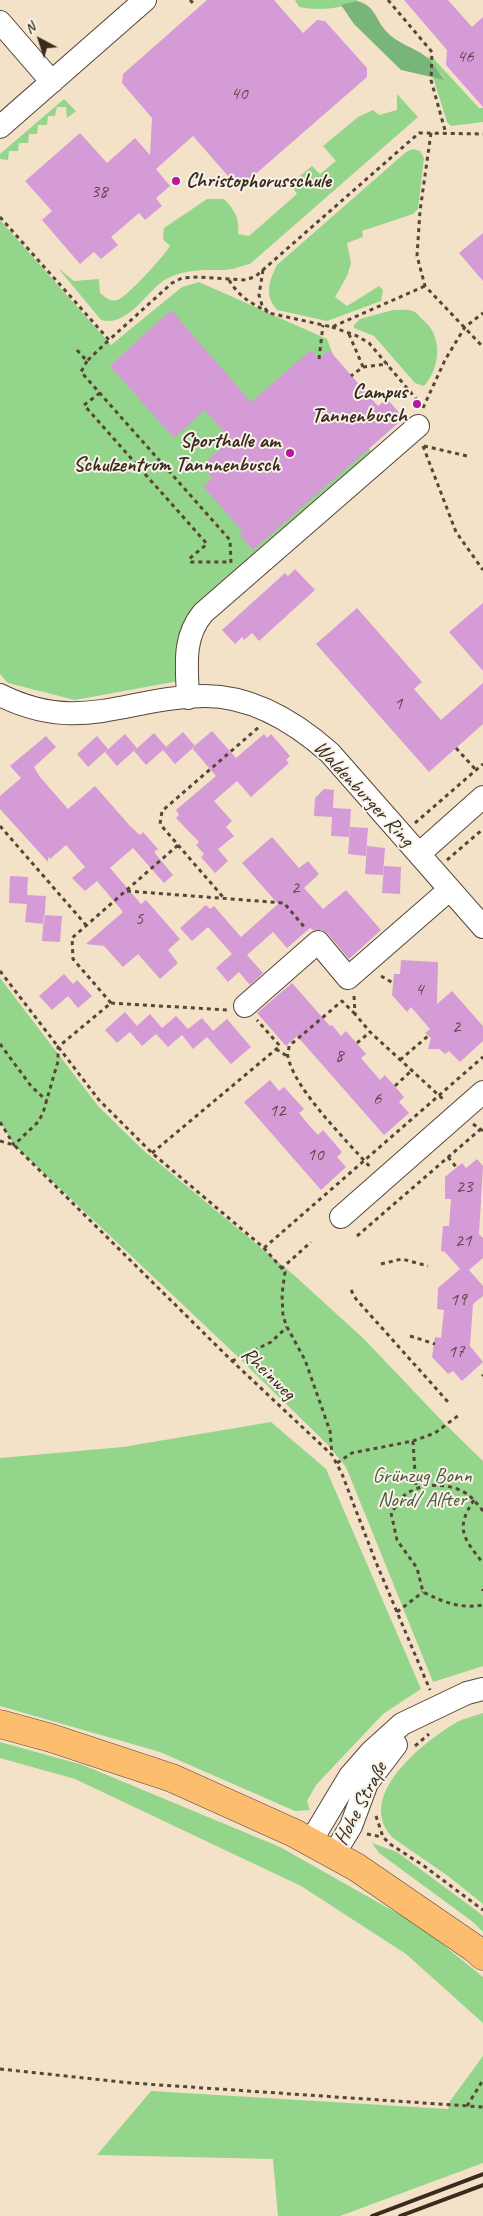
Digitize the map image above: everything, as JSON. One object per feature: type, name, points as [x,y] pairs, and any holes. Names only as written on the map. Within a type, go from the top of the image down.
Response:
[{"type":"main road","points":[[0,1724],[51,1738],[172,1778],[322,1848],[380,1883],[483,1956]]},
{"type":"street","points":[[0,127],[52,82],[138,2]]},
{"type":"street","points":[[0,22],[52,82]]},
{"type":"street","points":[[188,698],[188,640],[194,623],[237,570],[421,426]]},
{"type":"street","name":"Waldenburger Ring","points":[[0,694],[36,709],[63,714],[86,714],[206,696],[250,703],[274,713],[313,738],[330,753],[483,927]]},
{"type":"street","points":[[418,854],[483,797]]},
{"type":"street","points":[[245,1006],[318,942],[348,978],[450,890]]},
{"type":"street","points":[[341,1217],[483,1092]]},
{"type":"street","name":"Hohe Straße","points":[[322,1848],[351,1826],[367,1783],[395,1746],[432,1710],[467,1693],[483,1689]]},
{"type":"path","points":[[190,0],[194,4]]},
{"type":"path","points":[[388,0],[432,52],[431,80],[446,134]]},
{"type":"path","points":[[100,393],[84,405],[207,544],[189,559],[191,562],[237,570],[230,540],[100,393],[81,372],[87,361],[172,283],[182,278],[199,277],[246,280],[256,276],[419,133],[483,134]]},
{"type":"path","points":[[431,134],[420,211],[417,256],[425,286],[483,346]]},
{"type":"path","points":[[0,217],[109,340]]},
{"type":"path","points":[[263,270],[259,295],[262,305],[270,313]]},
{"type":"path","points":[[229,280],[235,290],[245,300],[270,313],[332,326],[349,333],[369,344],[388,364],[421,426],[456,532],[483,570]]},
{"type":"path","points":[[332,326],[425,286]]},
{"type":"path","points":[[421,426],[445,360],[465,327],[483,313]]},
{"type":"path","points":[[319,359],[323,325]]},
{"type":"path","points":[[349,333],[363,366]]},
{"type":"path","points":[[77,350],[87,361]]},
{"type":"path","points":[[351,376],[363,366],[388,364]]},
{"type":"path","points":[[421,426],[467,456]]},
{"type":"path","points":[[223,898],[160,824],[162,811],[274,713]]},
{"type":"path","points":[[456,748],[476,770]]},
{"type":"path","points":[[402,835],[483,764]]},
{"type":"path","points":[[0,826],[86,925]]},
{"type":"path","points":[[434,872],[483,829]]},
{"type":"path","points":[[111,1003],[73,959],[72,938],[178,845]]},
{"type":"path","points":[[126,891],[284,903],[318,942]]},
{"type":"path","points":[[0,971],[99,1100],[152,1153],[264,1248],[285,1272],[282,1308],[287,1327],[304,1360],[330,1432],[332,1455]]},
{"type":"path","points":[[372,976],[380,975],[393,983]]},
{"type":"path","points":[[354,1014],[353,998],[356,991]]},
{"type":"path","points":[[287,1056],[289,1046],[342,1001],[370,1032],[458,1114]]},
{"type":"path","points":[[58,1047],[111,1003],[239,1011],[245,1006],[265,1028],[280,1046],[152,1153]]},
{"type":"path","points":[[265,1028],[270,1024]]},
{"type":"path","points":[[357,1043],[370,1032]]},
{"type":"path","points":[[400,1060],[428,1036]]},
{"type":"path","points":[[0,1044],[31,1086],[47,1101]]},
{"type":"path","points":[[0,1122],[14,1145],[38,1122],[47,1101],[58,1061],[58,1047]]},
{"type":"path","points":[[276,1049],[287,1056],[307,1094],[382,1180]]},
{"type":"path","points":[[264,1248],[483,1057]]},
{"type":"path","points":[[395,1086],[411,1070]]},
{"type":"path","points":[[357,1236],[483,1127]]},
{"type":"path","name":"Rheinweg","points":[[0,1141],[14,1145],[232,1361],[332,1455],[337,1463],[397,1612],[432,1710]]},
{"type":"path","points":[[448,1157],[457,1168]]},
{"type":"path","points":[[281,1269],[310,1242]]},
{"type":"path","points":[[381,1264],[402,1260],[428,1266]]},
{"type":"path","points":[[351,1290],[368,1314],[449,1403]]},
{"type":"path","points":[[232,1361],[271,1342],[287,1327]]},
{"type":"path","points":[[410,1336],[434,1344]]},
{"type":"path","points":[[337,1463],[352,1452],[413,1441],[435,1433],[459,1415]]},
{"type":"path","points":[[413,1441],[416,1489]]},
{"type":"path","points":[[483,1511],[466,1493],[447,1486],[432,1485],[416,1489],[404,1495],[391,1513],[397,1540],[417,1568],[424,1592],[443,1602],[461,1607],[483,1605]]},
{"type":"path","points":[[474,1500],[465,1514],[462,1526],[463,1535],[483,1563]]},
{"type":"path","points":[[397,1612],[424,1592]]},
{"type":"path","points":[[414,1747],[432,1710]]},
{"type":"path","points":[[376,1811],[378,1828],[383,1837],[483,1910]]},
{"type":"path","points":[[0,2070],[131,2083],[483,2107]]},
{"type":"path","points":[[467,2106],[483,2080]]},
{"type":"green space","points":[[295,0],[358,0],[338,7],[321,9],[299,7]]},
{"type":"green space","points":[[357,1],[372,10],[390,35],[428,58],[445,80],[401,70],[354,24],[341,5]]},
{"type":"green space","points":[[426,57],[433,58],[479,108],[483,108],[483,122],[451,126],[447,122],[433,77],[445,79]]},
{"type":"green space","points":[[397,94],[418,117],[250,264],[226,270],[192,271],[177,274],[163,281],[127,314],[119,319],[110,321],[101,320],[58,268],[74,281],[99,279],[100,293],[106,298],[117,300],[122,298],[153,267],[170,246],[163,239],[164,228],[207,199],[224,199],[236,215],[238,234],[249,236],[297,194],[290,184],[312,166],[320,174],[336,161],[323,146],[358,117],[373,110],[379,115],[397,110]]},
{"type":"green space","points":[[64,99],[76,111],[67,118],[66,107],[57,107],[55,116],[48,116],[47,125],[38,125],[37,134],[29,134],[28,143],[19,143],[18,151],[9,151],[8,160],[0,159],[0,154]]},
{"type":"green space","points":[[413,149],[420,151],[424,158],[418,209],[413,214],[362,231],[363,237],[347,243],[351,263],[347,276],[335,297],[347,306],[379,286],[383,290],[381,301],[327,321],[277,310],[270,299],[269,288],[277,265],[406,152]]},
{"type":"green space","points":[[0,220],[111,345],[182,287],[199,282],[327,339],[377,468],[202,626],[195,678],[75,700],[8,683],[0,674]]},
{"type":"green space","points":[[393,310],[411,310],[429,326],[434,334],[437,351],[436,361],[434,370],[424,386],[415,383],[374,336],[354,328],[354,325],[360,319]]},
{"type":"green space","name":"Grünzug Bonn Nord/ Alfter","points":[[0,978],[98,1106],[143,1150],[295,1276],[364,1339],[483,1461],[483,1666],[433,1682],[346,1467],[327,1444],[235,1354],[14,1145],[0,1122]]},
{"type":"green space","points":[[271,1422],[326,1469],[421,1689],[383,1714],[316,1785],[307,1801],[310,1810],[295,1811],[160,1752],[0,1706],[0,1458],[123,1447]]},
{"type":"green space","points":[[483,1713],[483,1904],[448,1876],[393,1838],[383,1822],[382,1805],[387,1788],[398,1771],[412,1756],[428,1742],[457,1722]]},
{"type":"green space","points":[[0,1742],[83,1765],[280,1847],[420,1926],[483,1977],[483,2023],[406,1954],[301,1886],[75,1779],[0,1758]]},
{"type":"green space","points":[[372,1843],[397,1852],[477,1911],[483,1916],[483,1932],[473,1922],[379,1853]]},
{"type":"green space","points":[[483,2056],[483,2163],[340,2216],[278,2216],[273,2159],[97,2155],[151,2091],[448,2109],[450,2101]]},
{"type":"building","points":[[207,0],[274,0],[303,33],[317,20],[325,21],[367,68],[367,77],[243,185],[235,184],[193,136],[156,169],[170,186],[156,198],[162,206],[145,220],[139,213],[111,237],[118,245],[101,259],[94,252],[80,264],[42,220],[52,211],[25,181],[80,133],[107,163],[135,138],[150,155],[152,118],[122,83],[123,74]]},
{"type":"building","points":[[404,0],[448,0],[472,27],[483,17],[483,107],[446,65],[447,50]]},
{"type":"building","points":[[483,233],[483,281],[459,253]]},
{"type":"building","name":"Sporthalle am Schulzentrum Tannnenbusch","points":[[171,310],[251,402],[311,350],[319,359],[329,350],[378,406],[387,399],[404,418],[253,550],[239,534],[243,532],[203,486],[212,478],[201,466],[231,440],[205,410],[174,438],[110,366]]},
{"type":"building","points":[[295,569],[315,590],[259,641],[252,633],[244,640],[242,637],[235,644],[222,630],[285,573],[288,576]]},
{"type":"building","points":[[483,603],[483,671],[449,632]]},
{"type":"building","points":[[357,608],[422,682],[414,689],[441,720],[483,683],[483,724],[429,772],[316,644]]},
{"type":"building","points":[[212,731],[236,758],[264,734],[267,738],[271,734],[290,756],[286,760],[289,763],[251,797],[237,781],[214,801],[232,821],[226,827],[234,836],[218,849],[228,861],[215,873],[201,857],[204,854],[196,845],[199,842],[176,818],[179,815],[176,810],[216,776],[192,748]]},
{"type":"building","points":[[183,732],[195,746],[175,764],[163,750],[146,765],[134,751],[154,733],[166,747]]},
{"type":"building","points":[[125,734],[137,748],[117,766],[105,752]]},
{"type":"building","points":[[46,736],[56,747],[34,767],[40,777],[68,809],[95,786],[130,826],[140,835],[143,832],[158,849],[154,852],[173,875],[164,883],[133,848],[110,868],[141,904],[146,900],[180,939],[168,950],[178,963],[160,979],[138,954],[123,967],[104,946],[86,944],[123,912],[97,881],[85,891],[72,878],[85,867],[66,845],[50,859],[48,857],[48,862],[0,809],[0,796],[21,778],[10,766]]},
{"type":"building","points":[[97,736],[108,749],[88,767],[77,754]]},
{"type":"building","points":[[324,789],[334,790],[333,808],[351,809],[349,837],[331,836],[332,817],[314,816],[315,798]]},
{"type":"building","points":[[350,827],[368,828],[366,856],[348,854]]},
{"type":"building","points":[[272,837],[299,868],[308,861],[319,874],[304,888],[323,909],[346,890],[381,930],[349,959],[328,934],[322,930],[310,928],[287,948],[273,932],[247,955],[263,973],[250,985],[239,972],[228,982],[216,968],[232,954],[208,927],[192,941],[180,928],[206,905],[210,909],[214,906],[241,937],[278,904],[242,863]]},
{"type":"building","points":[[367,846],[385,848],[383,875],[365,874]]},
{"type":"building","points":[[384,866],[401,867],[400,894],[382,893]]},
{"type":"building","points":[[10,876],[28,877],[27,895],[46,896],[44,924],[25,922],[27,904],[9,903]]},
{"type":"building","points":[[44,915],[62,916],[60,942],[42,941]]},
{"type":"building","points":[[401,960],[438,962],[437,1004],[452,991],[483,1026],[483,1041],[460,1062],[449,1051],[445,1054],[439,1049],[428,1049],[431,1038],[425,1033],[430,1029],[411,1007],[407,1012],[392,995],[394,974],[400,974]]},
{"type":"building","points":[[64,974],[73,984],[77,980],[92,996],[78,1008],[68,996],[52,1010],[39,996]]},
{"type":"building","points":[[292,983],[341,1036],[346,1031],[366,1054],[361,1058],[380,1080],[385,1075],[404,1097],[399,1102],[409,1113],[384,1135],[297,1036],[286,1046],[257,1013]]},
{"type":"building","points":[[125,1012],[137,1026],[117,1043],[105,1030]]},
{"type":"building","points":[[150,1014],[162,1028],[176,1016],[188,1029],[202,1018],[213,1031],[227,1019],[251,1047],[231,1064],[207,1037],[193,1049],[182,1035],[168,1047],[156,1034],[142,1046],[130,1032]]},
{"type":"building","points":[[270,1080],[279,1091],[284,1087],[304,1109],[299,1113],[318,1135],[323,1130],[342,1152],[337,1157],[346,1167],[321,1190],[244,1102]]},
{"type":"building","points":[[477,1159],[483,1166],[479,1234],[483,1238],[483,1258],[469,1270],[483,1286],[483,1296],[473,1304],[470,1346],[483,1362],[462,1381],[453,1371],[448,1374],[432,1357],[435,1337],[441,1338],[444,1310],[437,1309],[438,1288],[460,1269],[445,1252],[441,1251],[443,1226],[449,1226],[451,1199],[445,1199],[445,1177],[462,1163],[466,1168]]},
{"type":"railway","points":[[372,2216],[483,2174]]},
{"type":"railway","points":[[400,2216],[483,2185]]},
{"type":"place","name":"Christophorusschule","points":[[176,181]]},
{"type":"place","name":"Campus Tannenbusch","points":[[417,404]]},
{"type":"place","name":"Sporthalle am Schulzentrum Tannnenbusch","points":[[290,453]]}]
